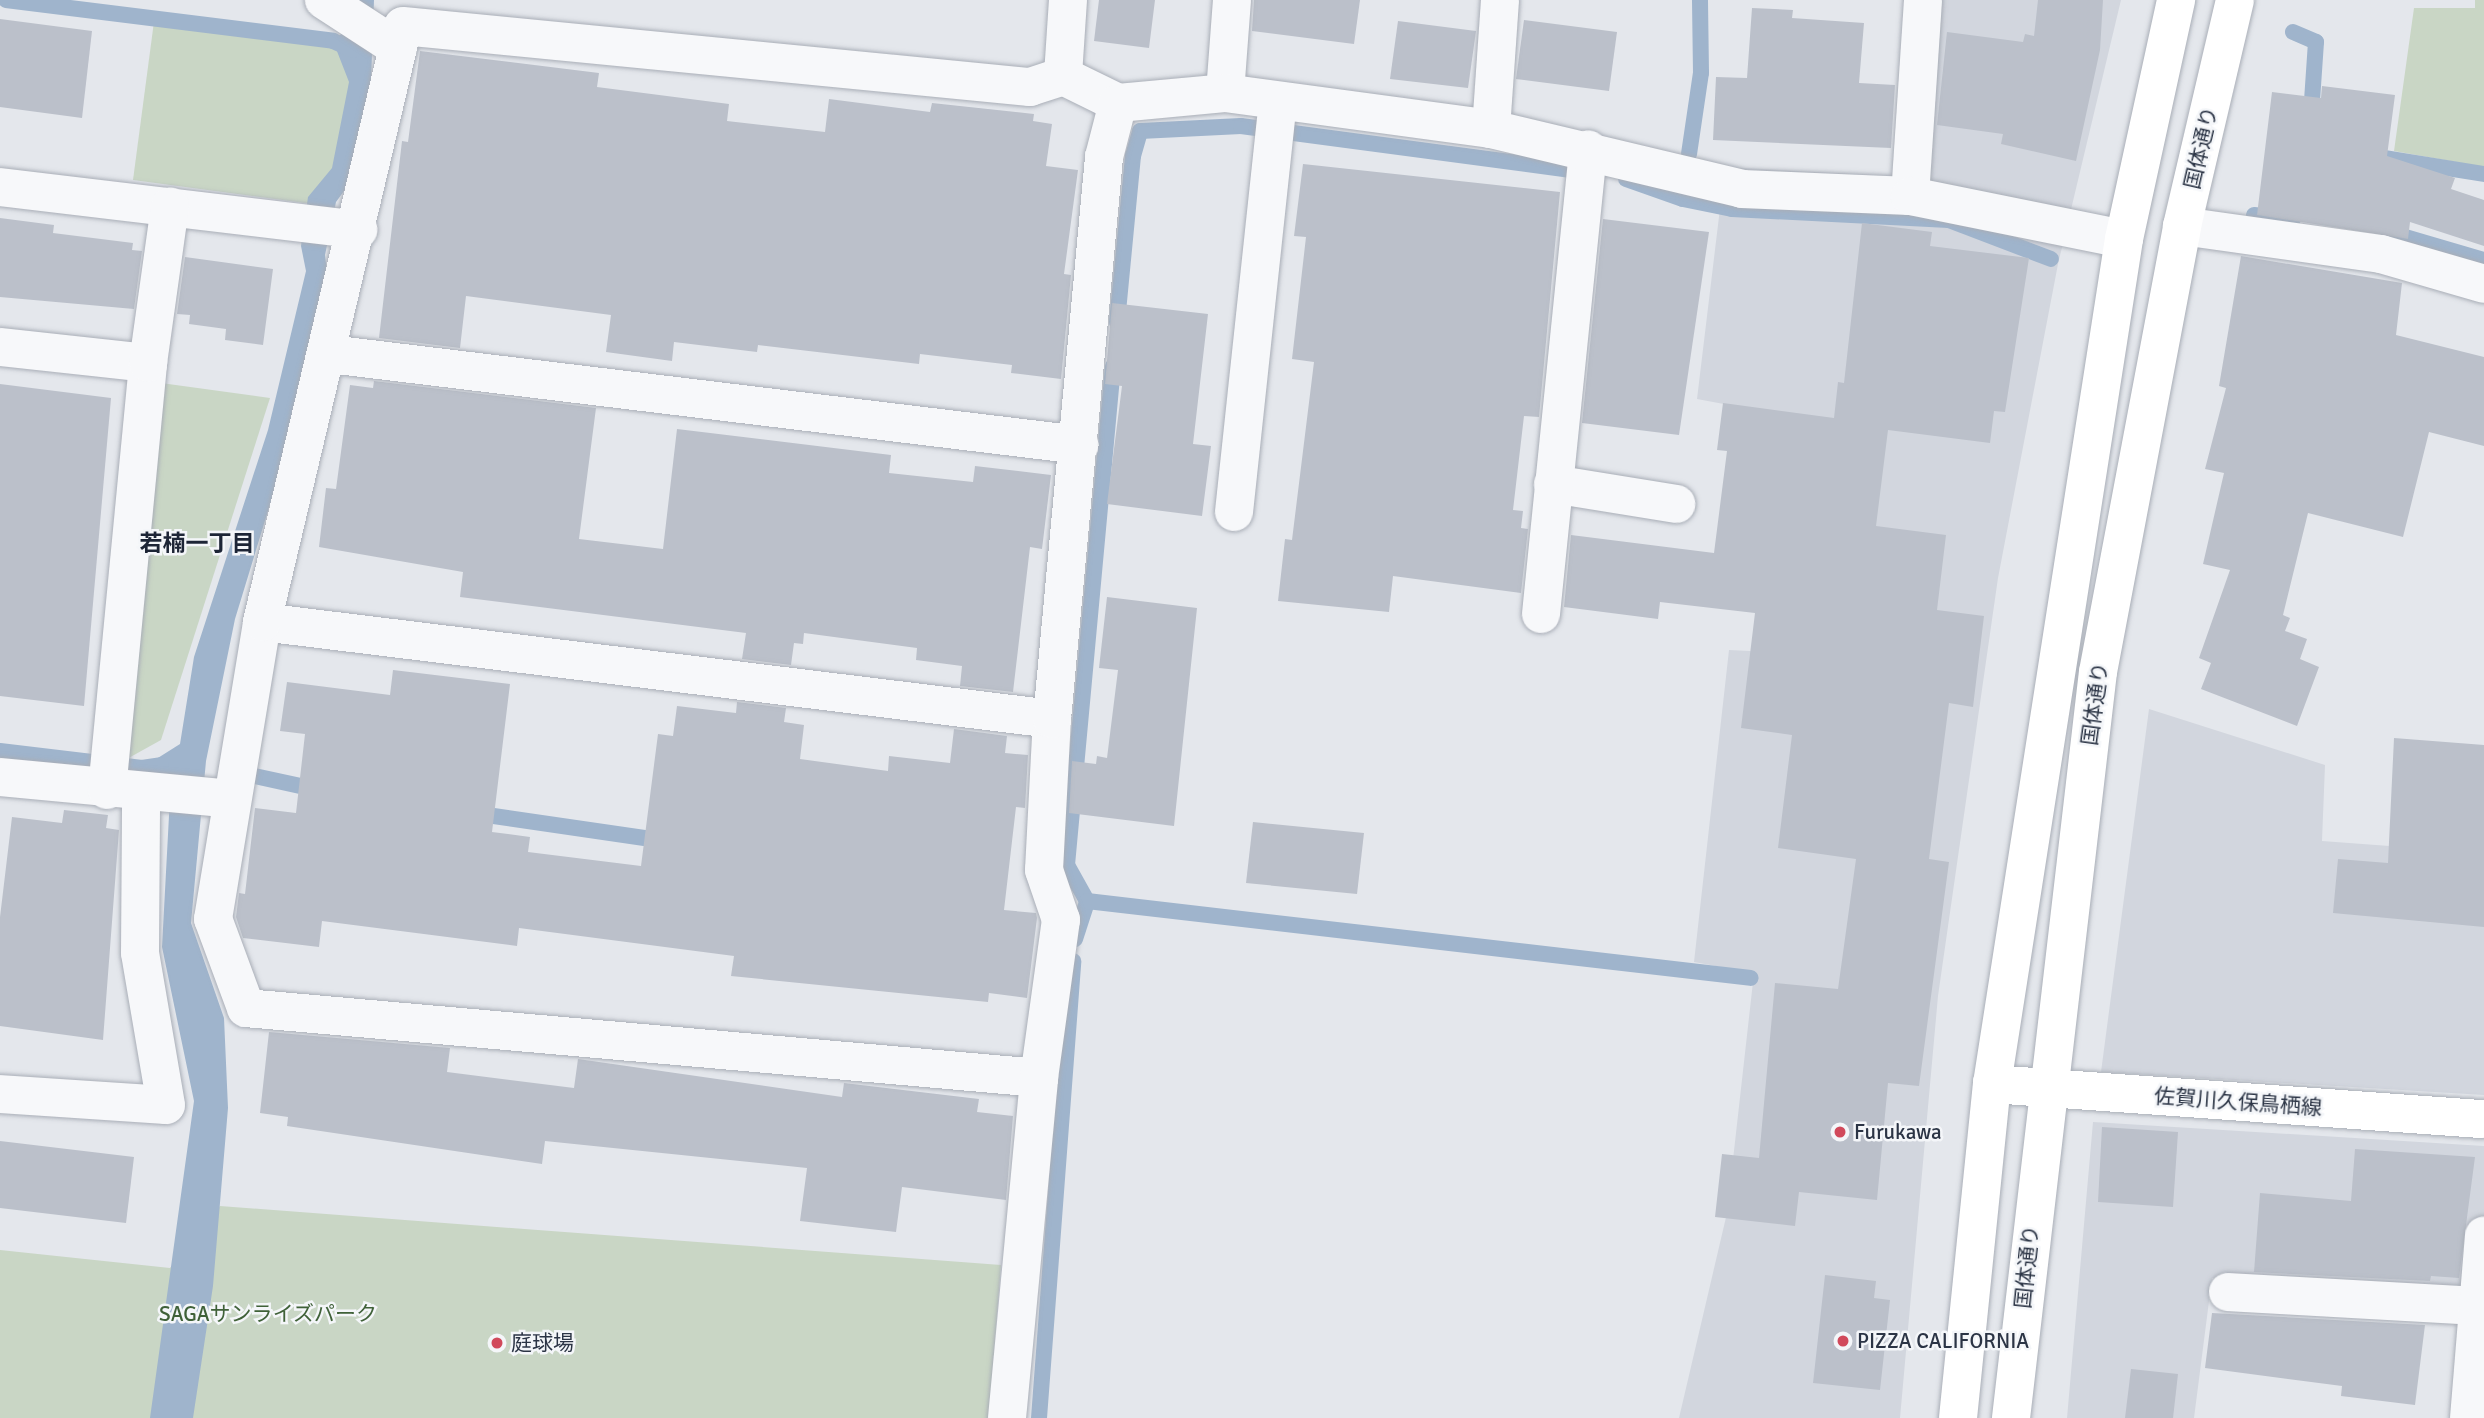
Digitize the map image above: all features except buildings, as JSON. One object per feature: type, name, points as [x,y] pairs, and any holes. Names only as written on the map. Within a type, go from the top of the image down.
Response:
[{"type":"main road","name":"国体通り","points":[[1958,1418],[1992,1084],[2124,239],[2176,0]]},
{"type":"main road","name":"国体通り","points":[[2011,1418],[2046,1089],[2098,672],[2182,226],[2235,0]]},
{"type":"main road","name":"佐賀川久保鳥栖線","points":[[1992,1084],[2484,1119]]},
{"type":"street","points":[[1063,76],[1068,0]]},
{"type":"street","points":[[1225,93],[1232,0]]},
{"type":"street","points":[[1492,129],[1500,0]]},
{"type":"street","points":[[1910,196],[1923,0]]},
{"type":"street","points":[[330,4],[388,41]]},
{"type":"street","points":[[1039,1078],[246,1008],[213,919],[231,799],[262,622],[358,230],[388,41],[403,26],[1030,87],[1063,76],[1118,103],[1225,93],[1278,103],[1492,129],[1588,149],[1742,189],[1910,196],[2124,239]]},
{"type":"street","points":[[1007,1418],[1039,1078],[1061,920],[1044,870],[1052,719],[1080,444],[1104,157],[1118,103]]},
{"type":"street","points":[[1234,512],[1278,103]]},
{"type":"street","points":[[1541,614],[1588,149]]},
{"type":"street","points":[[0,187],[358,230]]},
{"type":"street","points":[[0,1094],[166,1105],[140,953],[124,792],[111,745],[148,363],[170,207]]},
{"type":"street","points":[[2182,226],[2381,254],[2484,285]]},
{"type":"street","points":[[0,347],[148,363]]},
{"type":"street","points":[[329,354],[1080,444]]},
{"type":"street","points":[[1553,484],[1676,504]]},
{"type":"street","points":[[262,622],[1052,719]]},
{"type":"street","points":[[0,778],[124,792],[231,799]]},
{"type":"street","points":[[2469,1418],[2484,1236]]},
{"type":"street","points":[[2228,1292],[2477,1306]]},
{"type":"shaded area","points":[[1940,0],[2121,0],[2058,264],[1998,578],[1938,996],[1900,1418],[1679,1418],[1727,1213],[1754,973],[1694,962],[1729,650],[1770,652],[1799,418],[1697,399],[1725,167],[1927,178]]},
{"type":"shaded area","points":[[2149,709],[2325,765],[2322,841],[2484,853],[2484,1095],[2101,1072]]},
{"type":"shaded area","points":[[2093,1122],[2484,1146],[2484,1296],[2212,1278],[2194,1418],[2067,1418]]},
{"type":"green space","points":[[2475,0],[2484,0],[2484,167],[2394,151],[2414,8],[2475,8]]},
{"type":"green space","points":[[155,14],[368,38],[354,133],[320,205],[133,180]]},
{"type":"green space","points":[[161,383],[270,398],[161,740],[125,760]]},
{"type":"green space","name":"SAGAサンライズパーク","points":[[220,1206],[1001,1265],[989,1418],[0,1418],[0,1250],[170,1268]]},
{"type":"water","points":[[351,0],[374,0],[371,82],[347,187],[336,202],[325,255],[328,280],[289,442],[235,619],[206,761],[191,923],[224,1018],[228,1108],[213,1286],[193,1418],[150,1418],[194,1101],[162,947],[171,778],[142,768],[180,744],[194,657],[268,430],[306,271],[301,246],[308,197],[332,168],[349,82],[333,41],[347,29]]},
{"type":"waterway","points":[[6,0],[333,41],[353,50]]},
{"type":"waterway","points":[[1689,154],[1701,73],[1700,0]]},
{"type":"waterway","points":[[2293,32],[2316,42],[2311,116]]},
{"type":"waterway","points":[[1117,322],[1133,156],[1140,131],[1241,126],[1586,172]]},
{"type":"waterway","points":[[2384,158],[2484,174]]},
{"type":"waterway","points":[[1626,179],[1683,199],[1732,209],[1949,220],[2051,259]]},
{"type":"waterway","points":[[2254,215],[2293,220]]},
{"type":"waterway","points":[[2388,232],[2484,260]]},
{"type":"waterway","points":[[1087,901],[1067,865],[1113,366]]},
{"type":"waterway","points":[[0,751],[142,768],[161,765]]},
{"type":"waterway","points":[[250,775],[319,790]]},
{"type":"waterway","points":[[473,813],[665,841]]},
{"type":"waterway","points":[[1075,939],[1087,901],[1751,978]]},
{"type":"waterway","points":[[1039,1418],[1073,961]]},
{"type":"place","name":"Furukawa","points":[[1840,1132]]},
{"type":"place","name":"PIZZA CALIFORNIA","points":[[1843,1341]]},
{"type":"place","name":"庭球場","points":[[497,1343]]},
{"type":"district","name":"若楠一丁目","points":[[197,544]]}]
